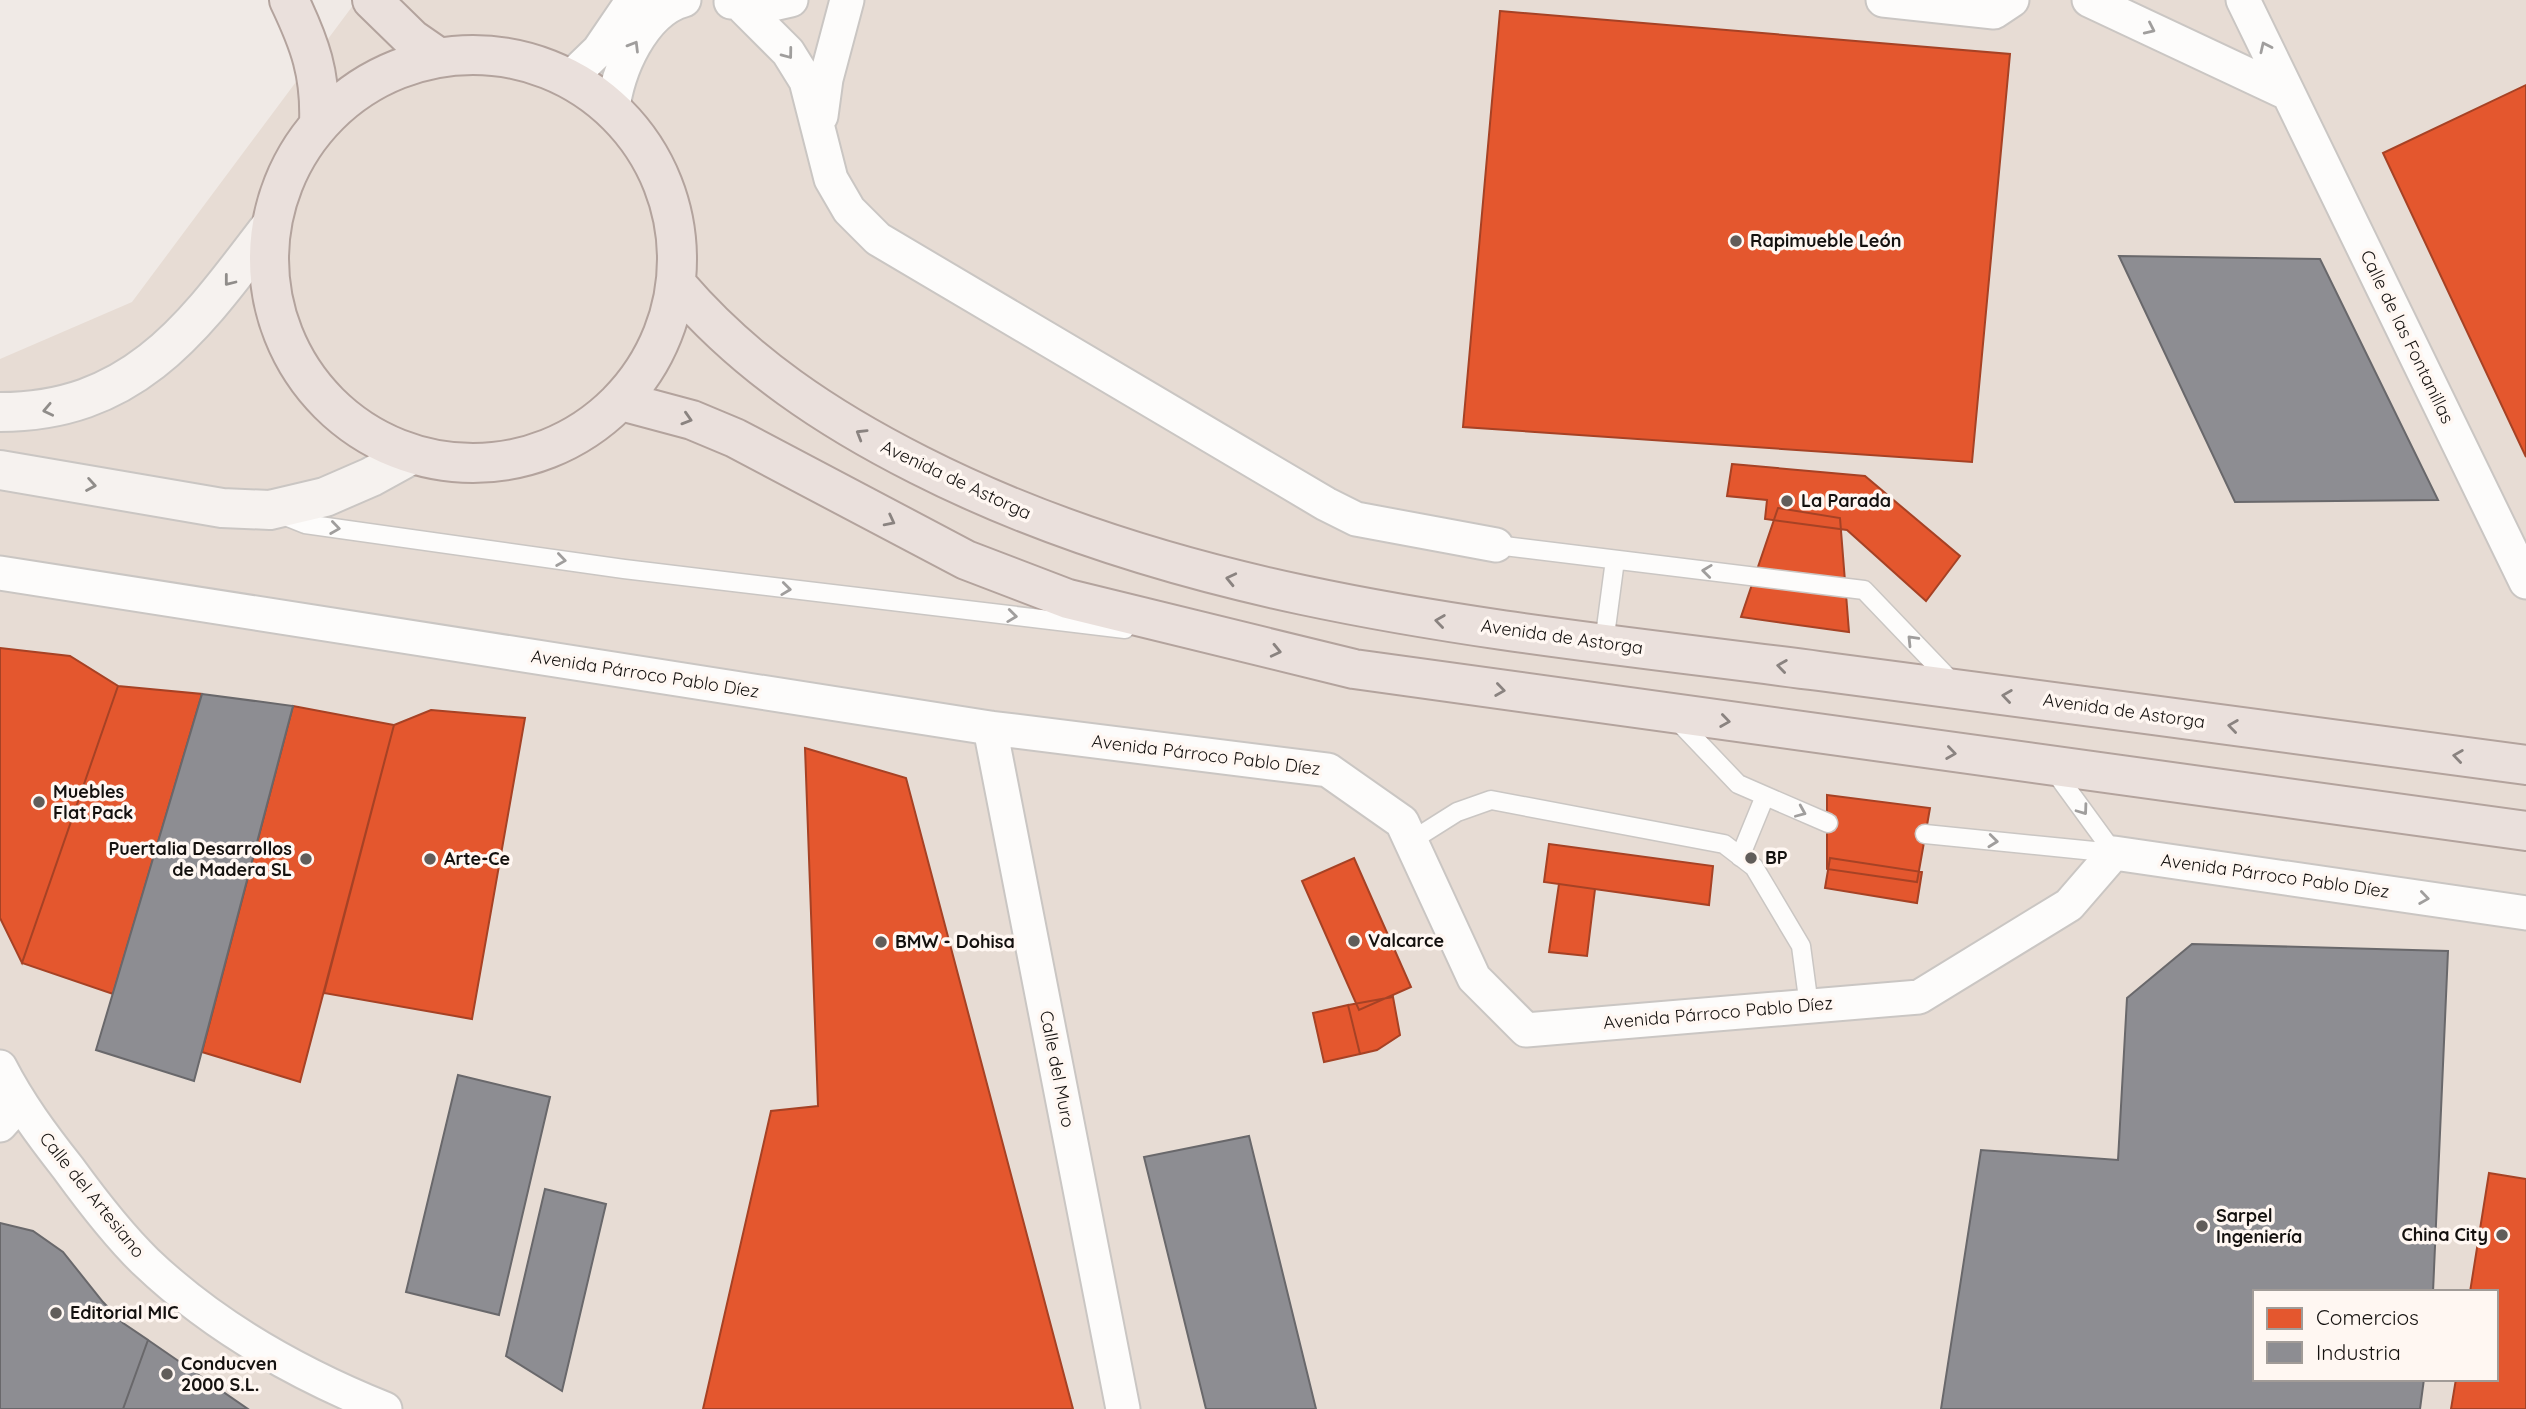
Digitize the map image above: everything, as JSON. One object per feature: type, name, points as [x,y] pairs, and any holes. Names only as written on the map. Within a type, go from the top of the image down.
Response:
[{"type":"highway","points":[[289,0],[307,38],[320,88],[319,124]]},
{"type":"highway","points":[[372,0],[412,39],[438,57]]},
{"type":"highway","points":[[465,55],[519,60],[569,79],[614,110],[648,152],[669,201],[678,254],[678,286],[670,320],[649,365],[621,401],[580,435],[526,458],[469,464],[411,455],[359,429],[316,390],[285,341],[270,285],[270,227],[287,172],[319,124],[355,92],[391,68],[438,57],[465,55]]},
{"type":"highway","name":"Avenida de Astorga","points":[[678,286],[709,322],[805,401],[869,439],[1007,507],[1170,565],[1418,618],[2526,765]]},
{"type":"highway","points":[[621,401],[692,420],[735,438],[966,560],[1068,599],[1209,636],[1354,669],[2526,831]]},
{"type":"main road","points":[[0,412],[38,412],[79,403],[120,384],[159,355],[205,312],[270,227]]},
{"type":"main road","points":[[0,470],[222,508],[270,510],[326,497],[372,477],[411,455]]},
{"type":"street","points":[[569,79],[599,50],[633,0]]},
{"type":"street","points":[[614,110],[615,87],[641,35],[660,14],[684,0]]},
{"type":"street","points":[[733,2],[769,5],[790,0]]},
{"type":"street","points":[[818,136],[826,79],[847,0]]},
{"type":"street","points":[[1883,0],[1994,12],[2012,0]]},
{"type":"street","points":[[2089,0],[2287,93]]},
{"type":"street","name":"Calle de las Fontanillas","points":[[2243,0],[2526,582]]},
{"type":"street","points":[[733,2],[788,52],[806,81],[831,179],[849,210],[878,239],[1326,504],[1356,519],[1496,545]]},
{"type":"street","name":"Avenida Párroco Pablo Díez","points":[[0,573],[990,728],[1328,770],[1402,822],[1474,978],[1527,1030],[1919,997],[2068,905],[2114,853],[2526,914]]},
{"type":"street","name":"Calle del Muro","points":[[990,728],[1123,1409]]},
{"type":"street","name":"Calle del Artesiano","points":[[0,1067],[10,1115],[146,1262],[205,1310],[268,1353],[345,1393],[385,1409]]},
{"type":"lane","points":[[270,510],[305,524],[624,569],[1114,628],[1209,636]]},
{"type":"lane","points":[[1496,545],[1864,590],[1960,690]]},
{"type":"lane","points":[[1604,643],[1615,560]]},
{"type":"lane","points":[[1671,714],[1738,784],[1828,823]]},
{"type":"lane","points":[[2052,767],[2114,853]]},
{"type":"lane","points":[[1740,857],[1765,796]]},
{"type":"lane","points":[[1411,841],[1457,812],[1492,800],[1724,844],[1754,867],[1801,947],[1809,1006]]},
{"type":"lane","points":[[1925,834],[2114,853]]},
{"type":"shaded area","points":[[357,0],[2526,0],[2526,1409],[0,1409],[0,359],[132,302]]},
{"type":"building: Comercios","name":"Rapimueble León","points":[[1500,11],[2010,54],[1972,462],[1463,427]]},
{"type":"building: Comercios","points":[[2526,85],[2526,457],[2383,153]]},
{"type":"building: Comercios","points":[[1732,464],[1865,476],[1960,556],[1926,601],[1847,530],[1765,519],[1767,500],[1727,496]]},
{"type":"building: Comercios","points":[[1778,508],[1840,518],[1849,632],[1741,617]]},
{"type":"building: Comercios","name":"Muebles Flat Pack","points":[[0,648],[70,656],[118,686],[22,963],[0,918]]},
{"type":"building: Comercios","points":[[118,686],[202,694],[113,994],[22,963]]},
{"type":"building: Comercios","name":"Puertalia Desarrollos de Madera SL","points":[[293,706],[394,725],[300,1082],[202,1052]]},
{"type":"building: Comercios","name":"Arte-Ce","points":[[431,710],[525,718],[472,1019],[324,993],[394,725]]},
{"type":"building: Comercios","name":"BMW - Dohisa","points":[[805,748],[906,778],[1073,1409],[703,1409],[771,1111],[818,1106]]},
{"type":"building: Comercios","points":[[1827,795],[1930,808],[1917,882],[1827,869]]},
{"type":"building: Comercios","points":[[1549,844],[1713,866],[1709,905],[1544,882]]},
{"type":"building: Comercios","points":[[1354,858],[1411,987],[1359,1010],[1302,881]]},
{"type":"building: Comercios","points":[[1830,858],[1922,872],[1917,903],[1825,888]]},
{"type":"building: Comercios","points":[[1559,884],[1595,889],[1587,956],[1549,952]]},
{"type":"building: Comercios","points":[[1393,997],[1400,1035],[1377,1050],[1360,1054],[1348,1005]]},
{"type":"building: Comercios","points":[[1348,1005],[1360,1054],[1324,1062],[1313,1013]]},
{"type":"building: Comercios","name":"China City","points":[[2489,1173],[2526,1179],[2526,1409],[2451,1409],[2456,1381],[2498,1381],[2498,1290],[2470,1290]]},
{"type":"building: Industria","points":[[2119,256],[2320,259],[2438,500],[2235,502]]},
{"type":"building: Industria","points":[[202,694],[293,706],[194,1081],[96,1050]]},
{"type":"building: Industria","name":"Sarpel Ingeniería","points":[[2192,944],[2448,951],[2433,1290],[2253,1290],[2253,1381],[2424,1381],[2420,1409],[1941,1409],[1981,1150],[2118,1160],[2127,998]]},
{"type":"building: Industria","points":[[458,1075],[550,1097],[499,1315],[406,1292]]},
{"type":"building: Industria","points":[[1249,1136],[1316,1409],[1206,1409],[1144,1157]]},
{"type":"building: Industria","points":[[545,1189],[606,1204],[562,1391],[506,1356]]},
{"type":"building: Industria","name":"Editorial MIC","points":[[0,1223],[33,1231],[63,1252],[123,1323],[148,1340],[123,1409],[0,1409]]},
{"type":"building: Industria","name":"Conducven 2000 S.L.","points":[[148,1340],[248,1409],[123,1409]]},
{"type":"place","name":"Rapimueble León","points":[[1736,241]]},
{"type":"place","name":"La Parada","points":[[1787,501]]},
{"type":"place","name":"Muebles Flat Pack","points":[[39,802]]},
{"type":"place","name":"BP","points":[[1751,858]]},
{"type":"place","name":"Puertalia Desarrollos de Madera SL","points":[[306,859]]},
{"type":"place","name":"Arte-Ce","points":[[430,859]]},
{"type":"place","name":"Valcarce","points":[[1354,941]]},
{"type":"place","name":"BMW - Dohisa","points":[[881,942]]},
{"type":"place","name":"Sarpel Ingeniería","points":[[2202,1226]]},
{"type":"place","name":"China City","points":[[2502,1235]]},
{"type":"place","name":"Editorial MIC","points":[[56,1313]]},
{"type":"place","name":"Conducven 2000 S.L.","points":[[167,1374]]}]
